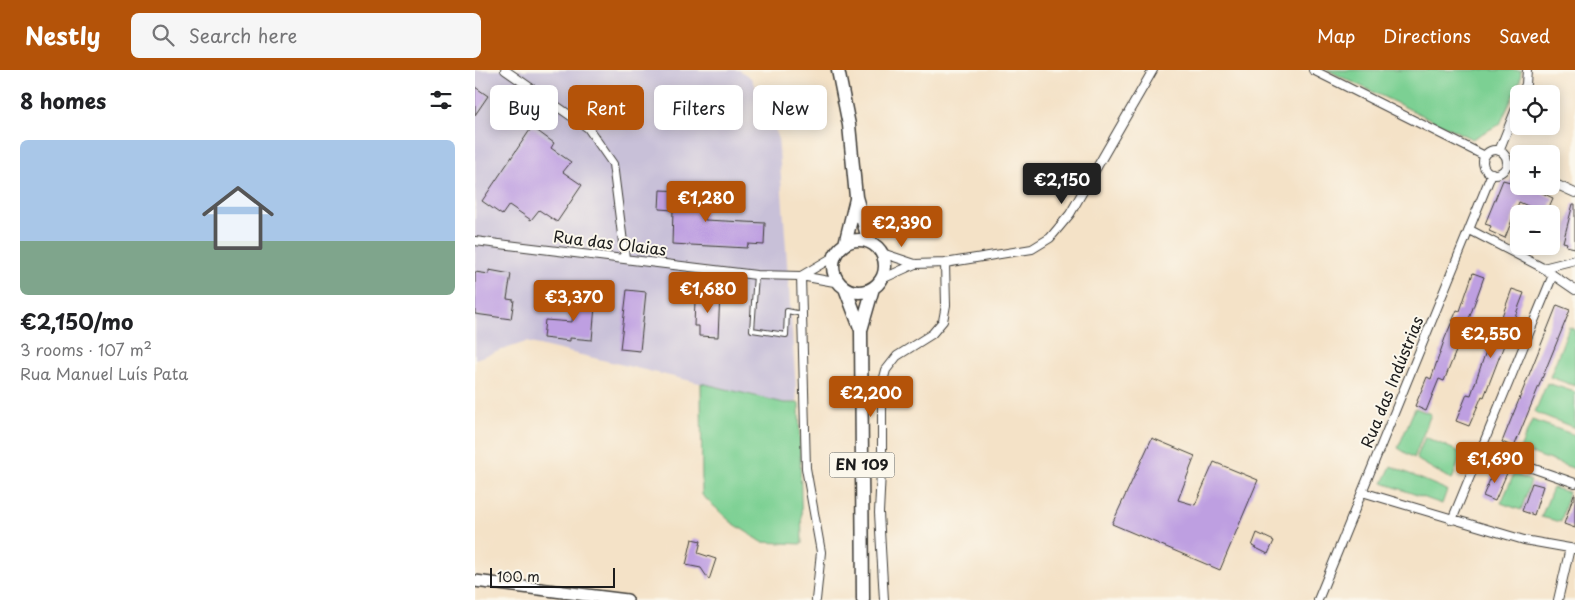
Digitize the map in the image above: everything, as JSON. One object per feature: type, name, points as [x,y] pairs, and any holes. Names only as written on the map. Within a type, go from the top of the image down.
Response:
[{"type":"main road","points":[[837,70],[849,126],[856,197],[869,242]]},
{"type":"main road","points":[[845,244],[856,197]]},
{"type":"main road","points":[[861,240],[869,242],[882,253],[885,271],[877,284],[861,330],[842,285],[836,277],[833,264],[835,256],[845,244],[861,240]]},
{"type":"main road","points":[[842,285],[851,291],[859,292],[877,284]]},
{"type":"main road","name":"EN 109","points":[[861,330],[863,600]]},
{"type":"main road","points":[[475,581],[627,600]]},
{"type":"street","points":[[505,70],[588,128],[613,164],[625,258]]},
{"type":"street","points":[[882,253],[915,264],[945,263],[1032,249],[1050,238],[1070,214],[1153,70]]},
{"type":"street","points":[[1313,70],[1485,156]]},
{"type":"street","points":[[1526,85],[1527,70]]},
{"type":"street","points":[[1499,151],[1510,124]]},
{"type":"street","points":[[1491,151],[1499,151],[1505,154],[1507,164],[1503,171],[1496,174],[1489,172],[1484,166],[1485,156],[1491,151]]},
{"type":"street","name":"Rua das Indústrias","points":[[1317,600],[1492,173]]},
{"type":"street","points":[[1560,186],[1575,193]]},
{"type":"street","points":[[1470,230],[1543,268],[1575,290]]},
{"type":"street","name":"Rua das Olaias","points":[[475,240],[756,275],[801,276],[842,285]]},
{"type":"street","points":[[816,600],[821,552],[806,468],[801,276],[835,256]]},
{"type":"street","points":[[1543,268],[1575,260]]},
{"type":"street","points":[[884,600],[879,513],[882,450],[882,385],[886,370],[897,356],[932,334],[943,321],[946,305],[945,263]]},
{"type":"street","points":[[877,284],[915,264]]},
{"type":"street","points":[[1452,520],[1553,275]]},
{"type":"street","points":[[1481,448],[1575,483]]},
{"type":"street","points":[[1362,492],[1524,540],[1573,549],[1558,600]]},
{"type":"lane","points":[[756,275],[751,330],[786,335],[787,311],[802,314]]},
{"type":"shaded area","points":[[475,70],[739,70],[751,78],[754,85],[753,130],[775,130],[778,136],[797,402],[784,403],[526,342],[475,359]]},
{"type":"green space","points":[[1327,70],[1521,70],[1518,85],[1510,85],[1510,102],[1500,124],[1472,139]]},
{"type":"green space","points":[[1569,327],[1575,330],[1575,386],[1550,377]]},
{"type":"green space","points":[[701,383],[784,403],[799,403],[802,544],[762,542],[731,522],[702,495]]},
{"type":"green space","points":[[1547,383],[1575,392],[1575,428],[1535,412]]},
{"type":"green space","points":[[1415,408],[1431,414],[1414,458],[1398,448]]},
{"type":"green space","points":[[1532,420],[1575,435],[1575,469],[1520,449]]},
{"type":"green space","points":[[1425,437],[1462,453],[1452,480],[1416,459]]},
{"type":"green space","points":[[1391,466],[1447,490],[1442,504],[1383,483]]},
{"type":"green space","points":[[1514,474],[1531,481],[1521,510],[1501,503]]},
{"type":"green space","points":[[1553,488],[1569,492],[1561,522],[1541,517]]},
{"type":"building","points":[[475,87],[488,96],[475,115]]},
{"type":"building","points":[[530,130],[536,130],[554,143],[551,148],[571,162],[563,172],[582,185],[557,222],[539,210],[531,220],[509,205],[502,215],[482,201]]},
{"type":"building","points":[[1503,180],[1510,182],[1510,195],[1546,195],[1553,198],[1550,205],[1526,205],[1519,202],[1518,205],[1510,205],[1510,225],[1505,238],[1489,231],[1491,226],[1485,224]]},
{"type":"building","points":[[660,190],[707,192],[705,220],[765,223],[764,245],[748,244],[747,248],[672,244],[673,210],[659,209]]},
{"type":"building","points":[[1573,204],[1575,204],[1575,248],[1566,246],[1567,243],[1563,242]]},
{"type":"building","points":[[489,270],[511,274],[507,299],[514,300],[511,319],[475,314],[475,272],[489,274]]},
{"type":"building","points":[[1473,273],[1484,277],[1444,381],[1439,379],[1426,411],[1415,406],[1427,377],[1431,379],[1445,338],[1457,310],[1460,311]]},
{"type":"building","points":[[1512,289],[1524,293],[1484,397],[1482,396],[1469,426],[1456,421],[1467,394],[1471,395],[1485,354],[1498,327]]},
{"type":"building","points":[[627,290],[646,292],[640,351],[620,349]]},
{"type":"building","points":[[701,292],[720,293],[718,337],[699,336],[699,326],[694,326],[695,301],[700,301]]},
{"type":"building","points":[[575,294],[596,295],[592,340],[570,338],[570,341],[543,338],[545,320],[572,322]]},
{"type":"building","points":[[1557,305],[1570,310],[1514,447],[1502,442]]},
{"type":"building","points":[[1152,438],[1195,456],[1178,500],[1195,505],[1214,462],[1258,480],[1220,570],[1112,524]]},
{"type":"building","points":[[1495,468],[1507,473],[1495,501],[1483,496]]},
{"type":"building","points":[[1532,483],[1543,486],[1534,515],[1522,511]]},
{"type":"building","points":[[1575,494],[1575,528],[1564,524]]},
{"type":"building","points":[[1257,533],[1274,541],[1268,554],[1252,546]]},
{"type":"building","points":[[692,539],[701,541],[698,553],[716,559],[709,580],[701,568],[686,565]]}]
